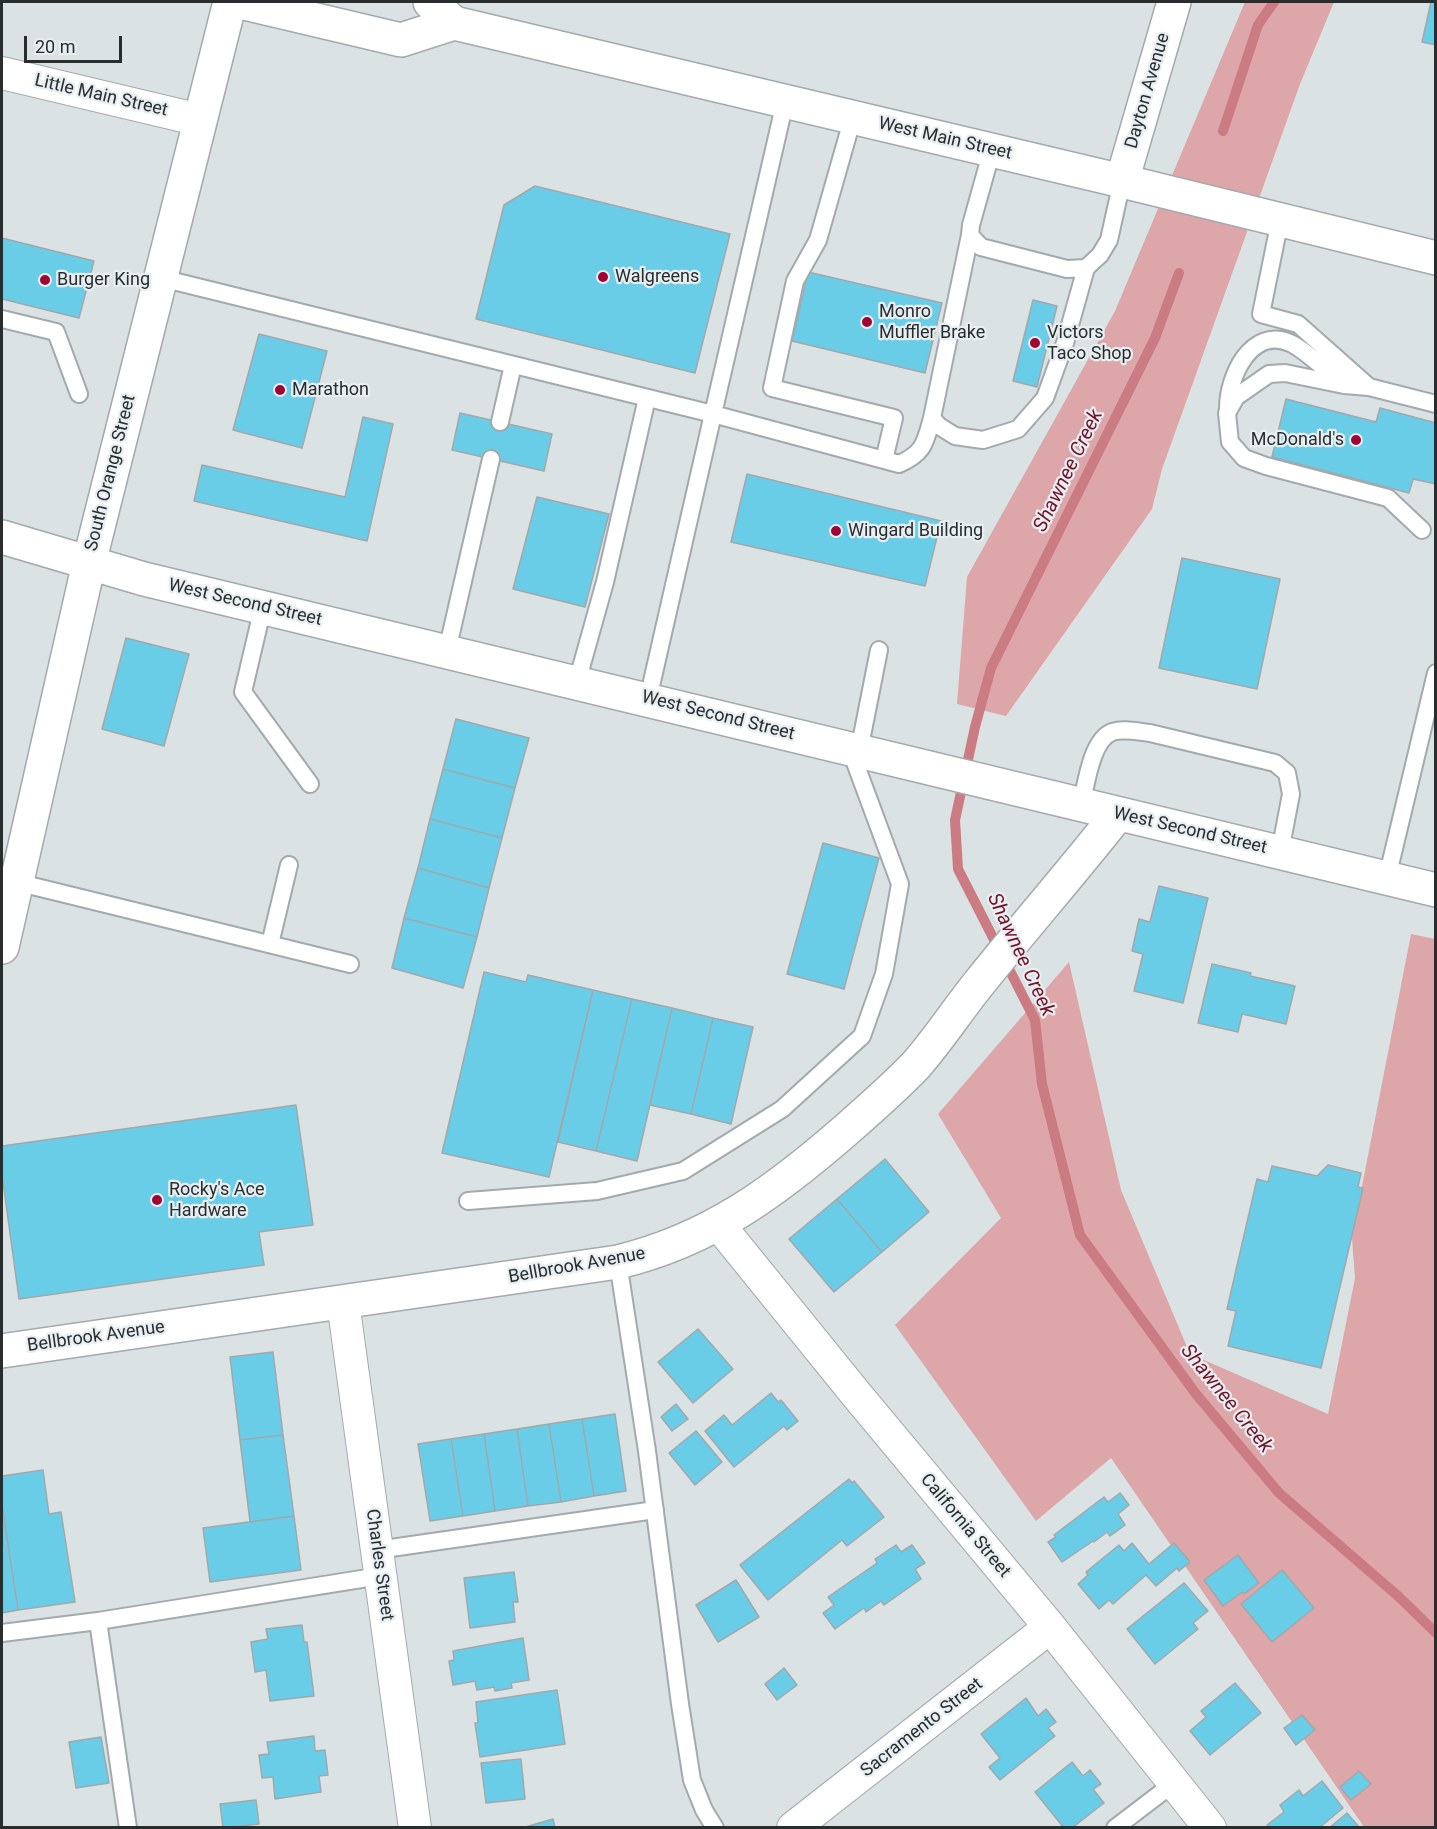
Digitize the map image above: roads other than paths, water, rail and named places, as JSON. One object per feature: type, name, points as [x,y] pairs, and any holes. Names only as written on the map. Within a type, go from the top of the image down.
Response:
[{"type":"main road","name":"South Orange Street","points":[[2,947],[89,563],[230,2]]},
{"type":"main road","name":"West Main Street","points":[[240,2],[401,40],[442,12],[785,102],[1436,258]]},
{"type":"main road","name":"Dayton Avenue","points":[[1122,181],[1169,4]]},
{"type":"main road","name":"West Second Street","points":[[2,537],[144,579],[1436,890]]},
{"type":"main road","name":"Bellbrook Avenue","points":[[2,1351],[618,1262],[674,1246],[719,1225],[752,1205],[817,1156],[917,1063],[979,983],[1118,814]]},
{"type":"street","name":"Little Main Street","points":[[2,73],[200,120]]},
{"type":"street","name":"California Street","points":[[719,1225],[1210,1827]]},
{"type":"street","name":"Charles Street","points":[[343,1302],[415,1827]]},
{"type":"street","name":"Sacramento Street","points":[[793,1827],[1050,1628]]},
{"type":"lane","points":[[648,699],[785,102]]},
{"type":"lane","points":[[854,117],[818,240],[795,281],[772,388],[894,418],[884,460]]},
{"type":"lane","points":[[160,278],[713,414],[898,464],[915,457],[925,444],[933,418],[973,217],[992,150]]},
{"type":"lane","points":[[933,418],[939,426],[955,436],[983,440],[1018,429],[1045,398],[1065,343],[1086,268],[1100,255],[1109,240],[1122,181]]},
{"type":"lane","points":[[1280,220],[1260,314],[1298,324],[1369,387]]},
{"type":"lane","points":[[970,236],[981,246],[1067,269],[1086,268]]},
{"type":"lane","points":[[2,319],[56,332],[79,394]]},
{"type":"lane","points":[[1344,385],[1292,343],[1276,339],[1262,343],[1246,354],[1234,373],[1228,392],[1227,413],[1230,442],[1244,458],[1266,466],[1388,498],[1422,530]]},
{"type":"lane","points":[[500,422],[513,365]]},
{"type":"lane","points":[[1227,413],[1236,397],[1269,374],[1285,373],[1344,385],[1369,387],[1436,404]]},
{"type":"lane","points":[[577,682],[605,582],[647,398]]},
{"type":"lane","points":[[447,651],[491,459]]},
{"type":"lane","points":[[263,607],[243,692],[310,784]]},
{"type":"lane","points":[[468,1201],[597,1191],[683,1171],[782,1109],[862,1036],[884,974],[900,884],[854,750],[879,650]]},
{"type":"lane","points":[[1387,878],[1436,674]]},
{"type":"lane","points":[[1081,805],[1096,747],[1111,732],[1130,730],[1275,763],[1287,773],[1291,794],[1280,852]]},
{"type":"lane","points":[[270,944],[289,865]]},
{"type":"lane","points":[[16,882],[350,964]]},
{"type":"lane","points":[[618,1262],[692,1780],[704,1810],[715,1827]]},
{"type":"lane","points":[[2,1633],[98,1621],[379,1563],[655,1510]]},
{"type":"lane","points":[[98,1621],[128,1827]]},
{"type":"lane","points":[[1115,1827],[1174,1784]]},
{"type":"waterway","name":"Shawnee Creek","points":[[1223,131],[1258,25],[1274,2]]},
{"type":"waterway","name":"Shawnee Creek","points":[[1179,273],[1155,338],[991,668],[975,727],[955,820],[958,869],[1035,1020],[1042,1084],[1080,1235],[1196,1394],[1279,1493],[1398,1596],[1436,1633]]},
{"type":"place","name":"Walgreens","points":[[603,277]]},
{"type":"place","name":"Burger King","points":[[45,280]]},
{"type":"place","name":"Monro Muffler Brake","points":[[867,322]]},
{"type":"place","name":"Victors Taco Shop","points":[[1035,343]]},
{"type":"place","name":"Marathon","points":[[280,390]]},
{"type":"place","name":"McDonald's","points":[[1356,440]]},
{"type":"place","name":"Wingard Building","points":[[836,531]]},
{"type":"place","name":"Rocky's Ace Hardware","points":[[157,1200]]}]
